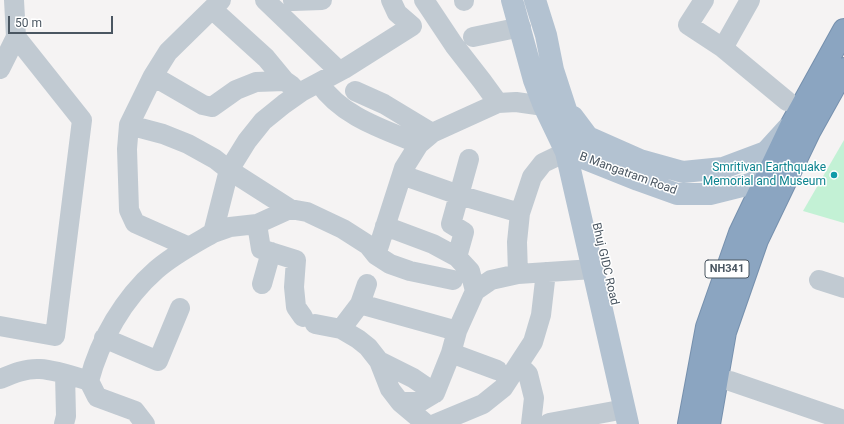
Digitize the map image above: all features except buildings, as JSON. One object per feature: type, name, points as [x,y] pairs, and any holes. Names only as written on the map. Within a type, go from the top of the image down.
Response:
[{"type":"highway","name":"B Mangatram Road","points":[[792,124],[844,30]]},
{"type":"highway","name":"NH341","points":[[708,424],[725,332],[757,240],[809,132],[844,70]]},
{"type":"highway","name":"NH341","points":[[689,424],[707,327],[740,233],[792,124]]},
{"type":"main road","points":[[512,0],[534,80],[554,106],[574,155]]},
{"type":"main road","points":[[535,0],[546,35],[553,70],[554,106]]},
{"type":"main road","name":"B Mangatram Road","points":[[554,106],[588,137],[640,160],[683,172],[723,168],[763,153],[767,151],[792,124]]},
{"type":"main road","name":"B Mangatram Road","points":[[574,155],[677,194],[710,194],[750,184],[794,163]]},
{"type":"main road","name":"Bhuj GIDC Road","points":[[574,155],[593,269],[626,416]]},
{"type":"main road","name":"Bhuj GIDC Road","points":[[574,155],[642,424]]},
{"type":"street","points":[[0,68],[16,37],[14,0]]},
{"type":"street","points":[[265,0],[339,71]]},
{"type":"street","points":[[293,1],[322,0]]},
{"type":"street","points":[[391,0],[397,13],[412,26]]},
{"type":"street","points":[[424,0],[454,45],[498,103]]},
{"type":"street","points":[[704,0],[688,25],[723,48],[787,101]]},
{"type":"street","points":[[723,48],[750,0]]},
{"type":"street","points":[[189,247],[135,223],[129,210],[127,149],[129,125],[153,76],[168,52],[216,5],[266,58],[285,81],[301,92]]},
{"type":"street","points":[[213,233],[229,170],[247,141],[263,121],[301,92],[319,83],[412,26],[426,24],[443,29]]},
{"type":"street","points":[[473,37],[520,27]]},
{"type":"street","points":[[0,326],[54,336],[82,120],[16,37]]},
{"type":"street","points":[[153,76],[203,105],[212,107],[236,90],[256,82],[285,81]]},
{"type":"street","points":[[319,83],[327,95],[345,110],[370,123],[426,139]]},
{"type":"street","points":[[356,91],[384,104],[426,139]]},
{"type":"street","points":[[376,254],[404,168],[426,139],[498,103],[516,102],[554,106]]},
{"type":"street","points":[[129,125],[162,134],[188,144],[215,159],[229,170],[290,209],[307,212],[343,229],[368,245],[376,254],[390,264],[410,271],[453,280]]},
{"type":"street","points":[[518,274],[517,242],[520,213],[532,177],[543,163],[574,155]]},
{"type":"street","points":[[457,257],[464,232],[450,224],[469,158]]},
{"type":"street","points":[[402,175],[459,195],[520,213]]},
{"type":"street","points":[[145,424],[135,411],[97,397],[89,381],[94,361],[104,338],[123,308],[139,287],[157,269],[189,247],[213,233],[230,227],[257,224],[290,209]]},
{"type":"street","points":[[257,224],[261,250],[296,260],[294,287],[296,307],[309,321],[341,329],[368,347],[379,361],[390,389],[400,402],[426,424]]},
{"type":"street","points":[[385,226],[433,244],[457,257],[470,271],[475,291]]},
{"type":"street","points":[[262,284],[271,252]]},
{"type":"street","points":[[400,402],[420,402],[435,392],[451,353],[457,331],[475,291],[491,280],[518,274],[593,269]]},
{"type":"street","points":[[436,424],[483,404],[503,388],[533,342],[539,322],[546,272]]},
{"type":"street","points":[[819,280],[844,288]]},
{"type":"street","points":[[341,329],[360,304],[367,284]]},
{"type":"street","points":[[360,304],[457,331]]},
{"type":"street","points":[[104,338],[158,361],[180,308]]},
{"type":"street","points":[[451,353],[497,370]]},
{"type":"street","points":[[379,361],[413,378],[435,392]]},
{"type":"street","points":[[519,365],[528,374],[540,424],[626,416]]},
{"type":"street","points":[[0,379],[20,372],[39,369],[65,374],[89,381]]},
{"type":"street","points":[[64,424],[66,416],[65,374]]},
{"type":"street","points":[[730,381],[844,420]]},
{"type":"green space","name":"Smritivan Earthquake Memorial and Museum","points":[[844,140],[844,223],[803,211]]},
{"type":"place","name":"Smritivan Earthquake Memorial and Museum","points":[[834,175]]}]
